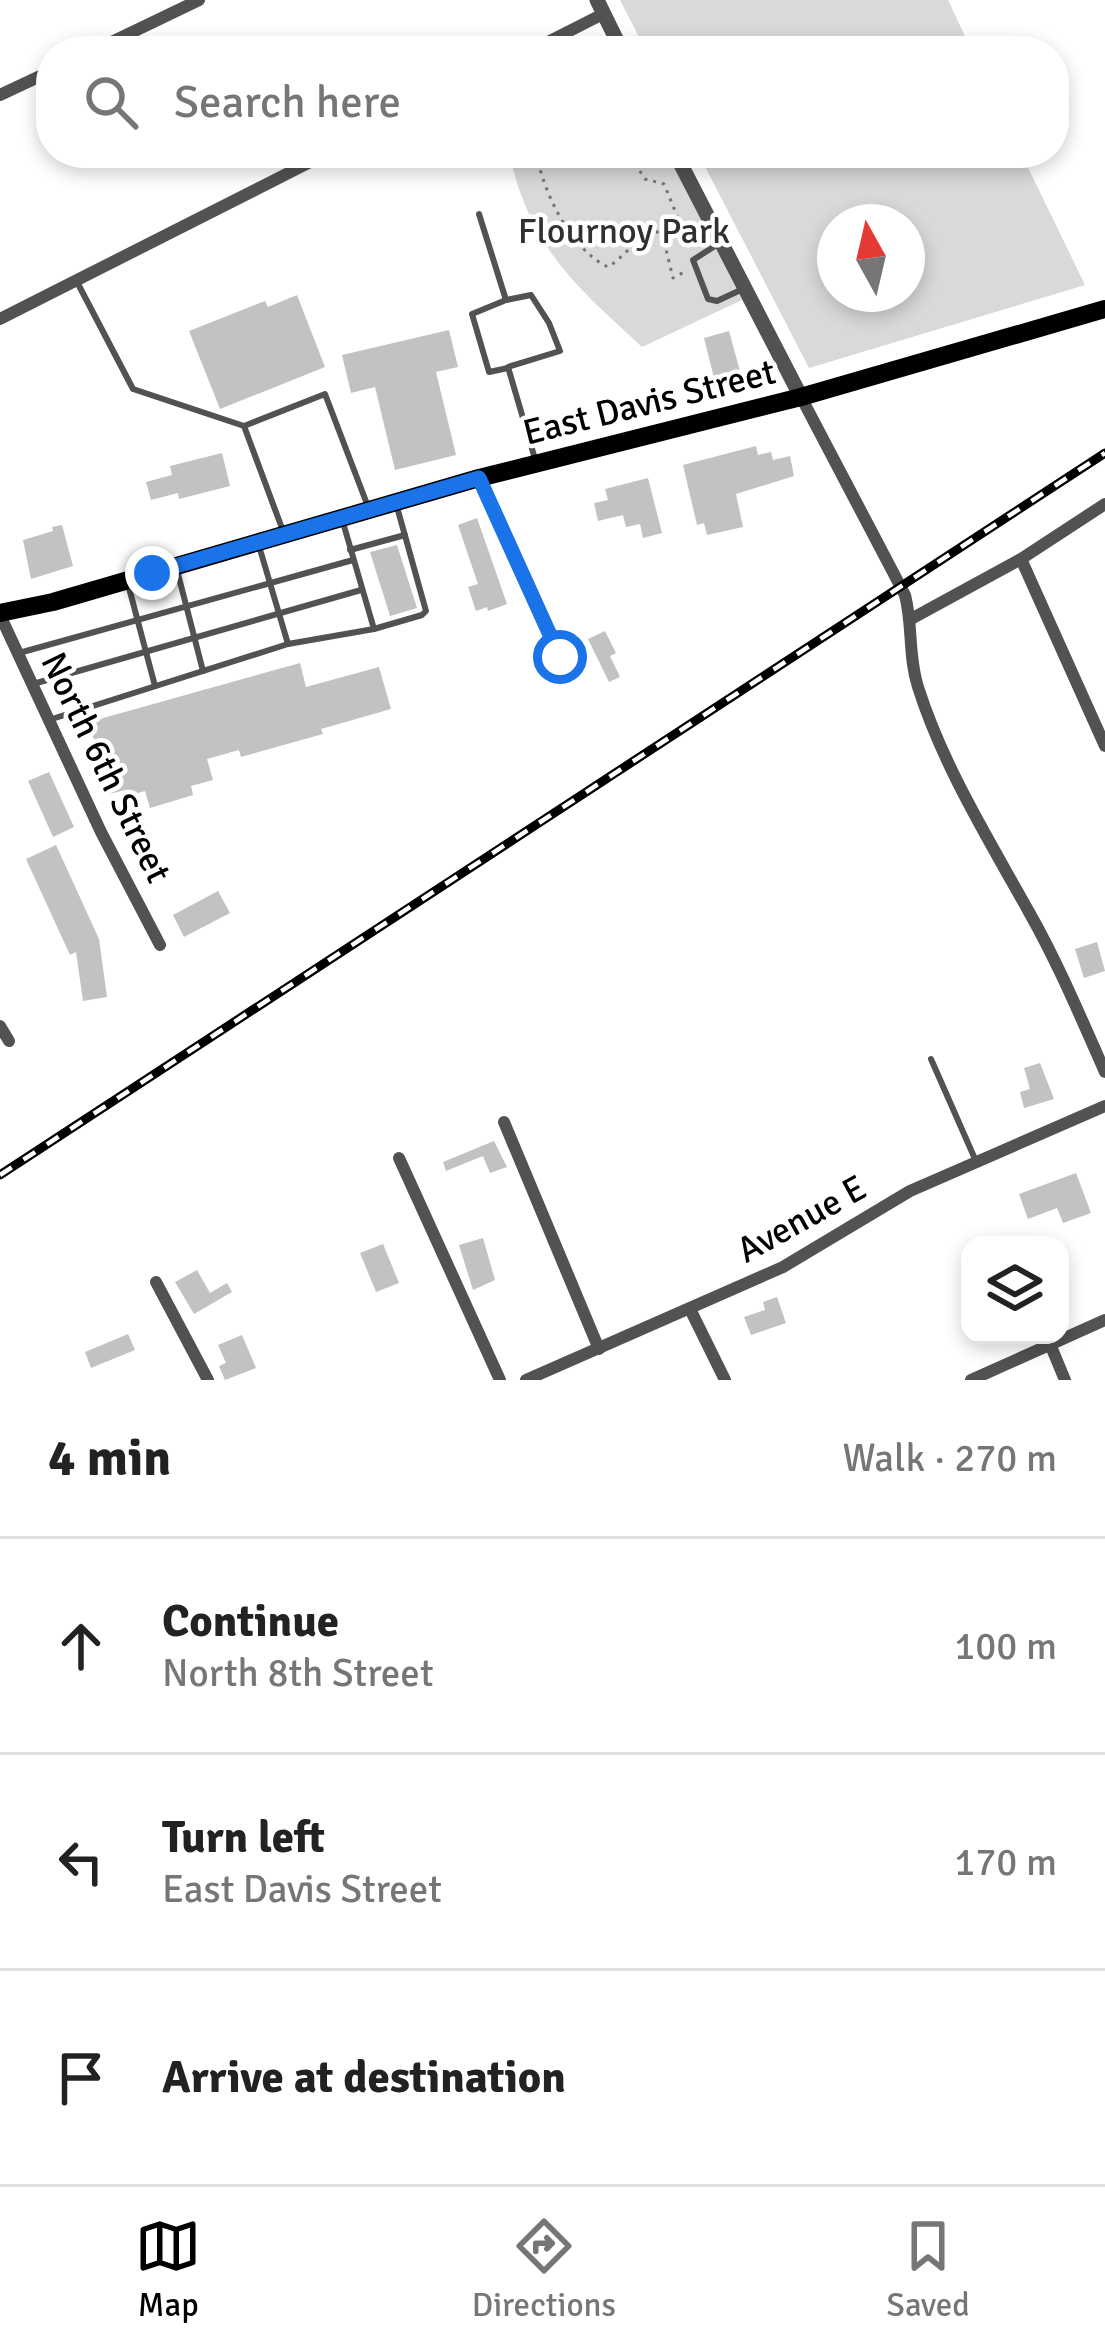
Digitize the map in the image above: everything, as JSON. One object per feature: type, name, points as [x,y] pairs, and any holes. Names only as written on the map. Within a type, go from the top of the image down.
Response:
[{"type":"main road","name":"East Davis Street","points":[[0,614],[479,478],[801,397],[1105,309]]},
{"type":"street","points":[[124,36],[199,0]]},
{"type":"street","points":[[554,36],[600,7],[614,36]]},
{"type":"street","points":[[0,95],[36,78]]},
{"type":"street","points":[[0,319],[298,168]]},
{"type":"street","points":[[683,168],[901,585],[911,620],[912,663],[930,719],[992,849],[1056,963],[1105,1072]]},
{"type":"street","points":[[479,478],[560,657]]},
{"type":"street","points":[[911,620],[1021,559],[1105,504]]},
{"type":"street","points":[[1021,559],[1105,746]]},
{"type":"street","name":"North 6th Street","points":[[0,614],[160,945]]},
{"type":"street","points":[[0,1026],[9,1041]]},
{"type":"street","name":"Avenue E","points":[[526,1380],[783,1267],[910,1191],[1105,1106]]},
{"type":"street","points":[[504,1122],[599,1349]]},
{"type":"street","points":[[399,1158],[500,1380]]},
{"type":"street","points":[[156,1282],[208,1380]]},
{"type":"street","points":[[690,1310],[725,1380]]},
{"type":"street","points":[[1069,1335],[1105,1320]]},
{"type":"street","points":[[970,1380],[1049,1344],[1065,1380]]},
{"type":"lane","points":[[479,214],[506,300]]},
{"type":"lane","points":[[722,243],[696,256],[693,267],[708,299],[713,302],[745,288]]},
{"type":"lane","points":[[76,280],[134,389],[244,426],[325,394],[369,510]]},
{"type":"lane","points":[[531,295],[560,351],[508,368],[489,372],[472,314],[531,295]]},
{"type":"lane","points":[[508,368],[536,463]]},
{"type":"lane","points":[[244,426],[284,534]]},
{"type":"lane","points":[[49,720],[288,644],[422,616],[426,611],[395,502]]},
{"type":"lane","points":[[341,518],[374,628]]},
{"type":"lane","points":[[350,550],[405,534]]},
{"type":"lane","points":[[258,542],[288,644]]},
{"type":"lane","points":[[19,653],[353,560]]},
{"type":"lane","points":[[176,566],[203,671]]},
{"type":"lane","points":[[127,580],[155,686]]},
{"type":"lane","points":[[33,684],[362,590]]},
{"type":"lane","points":[[932,1059],[976,1162]]},
{"type":"path","points":[[542,168],[559,214],[588,254],[604,266],[628,254],[639,240],[662,233],[678,218],[664,184],[645,178],[638,168]]},
{"type":"path","points":[[662,233],[673,278],[693,267]]},
{"type":"green space","points":[[620,0],[948,0],[965,36],[638,36]]},
{"type":"green space","name":"Flournoy Park","points":[[513,168],[675,168],[742,300],[642,347],[558,262],[529,215]]},
{"type":"green space","points":[[706,168],[1028,168],[1085,285],[809,368]]},
{"type":"building","points":[[297,295],[325,367],[220,409],[189,331],[265,301],[268,307]]},
{"type":"building","points":[[449,330],[458,367],[436,372],[456,455],[395,470],[375,387],[351,393],[342,355]]},
{"type":"building","points":[[729,331],[740,371],[714,378],[704,338]]},
{"type":"building","points":[[756,446],[758,455],[771,452],[773,460],[790,456],[794,476],[736,494],[743,527],[707,535],[704,523],[697,525],[683,465]]},
{"type":"building","points":[[222,453],[230,486],[179,499],[178,493],[151,500],[146,482],[172,475],[170,466]]},
{"type":"building","points":[[648,478],[662,533],[643,538],[640,524],[626,527],[623,515],[598,521],[594,503],[608,500],[605,489]]},
{"type":"building","points":[[477,518],[507,604],[488,611],[487,607],[476,611],[468,587],[478,584],[458,525]]},
{"type":"building","points":[[62,525],[73,566],[31,579],[23,540]]},
{"type":"building","points":[[397,545],[417,608],[390,616],[370,552]]},
{"type":"building","points":[[605,631],[616,653],[610,656],[620,677],[609,682],[588,639]]},
{"type":"building","points":[[300,663],[306,687],[379,667],[391,709],[241,757],[239,750],[207,759],[213,780],[191,786],[193,795],[150,808],[145,791],[109,794],[89,722]]},
{"type":"building","points":[[49,772],[74,827],[53,837],[28,781]]},
{"type":"building","points":[[56,845],[99,939],[107,997],[83,1001],[76,952],[70,955],[26,859]]},
{"type":"building","points":[[218,891],[230,913],[184,937],[173,915]]},
{"type":"building","points":[[1097,942],[1105,971],[1084,978],[1075,949]]},
{"type":"building","points":[[1040,1063],[1054,1099],[1024,1108],[1020,1092],[1030,1089],[1024,1068]]},
{"type":"building","points":[[494,1141],[507,1167],[490,1173],[483,1156],[446,1171],[443,1162]]},
{"type":"building","points":[[1076,1173],[1091,1213],[1063,1223],[1057,1208],[1028,1219],[1019,1194]]},
{"type":"building","points":[[483,1238],[495,1280],[473,1290],[459,1245]]},
{"type":"building","points":[[383,1244],[399,1283],[376,1292],[360,1253]]},
{"type":"building","points":[[197,1270],[210,1293],[227,1283],[232,1292],[194,1314],[175,1282]]},
{"type":"building","points":[[777,1297],[786,1323],[751,1335],[744,1317],[765,1310],[763,1302]]},
{"type":"building","points":[[128,1334],[135,1350],[91,1368],[85,1352]]},
{"type":"building","points":[[242,1335],[256,1368],[225,1380],[219,1366],[226,1363],[218,1345]]},
{"type":"railway","points":[[0,1175],[1105,453]]},
{"type":"route","points":[[152,573],[479,478],[560,657]]}]
